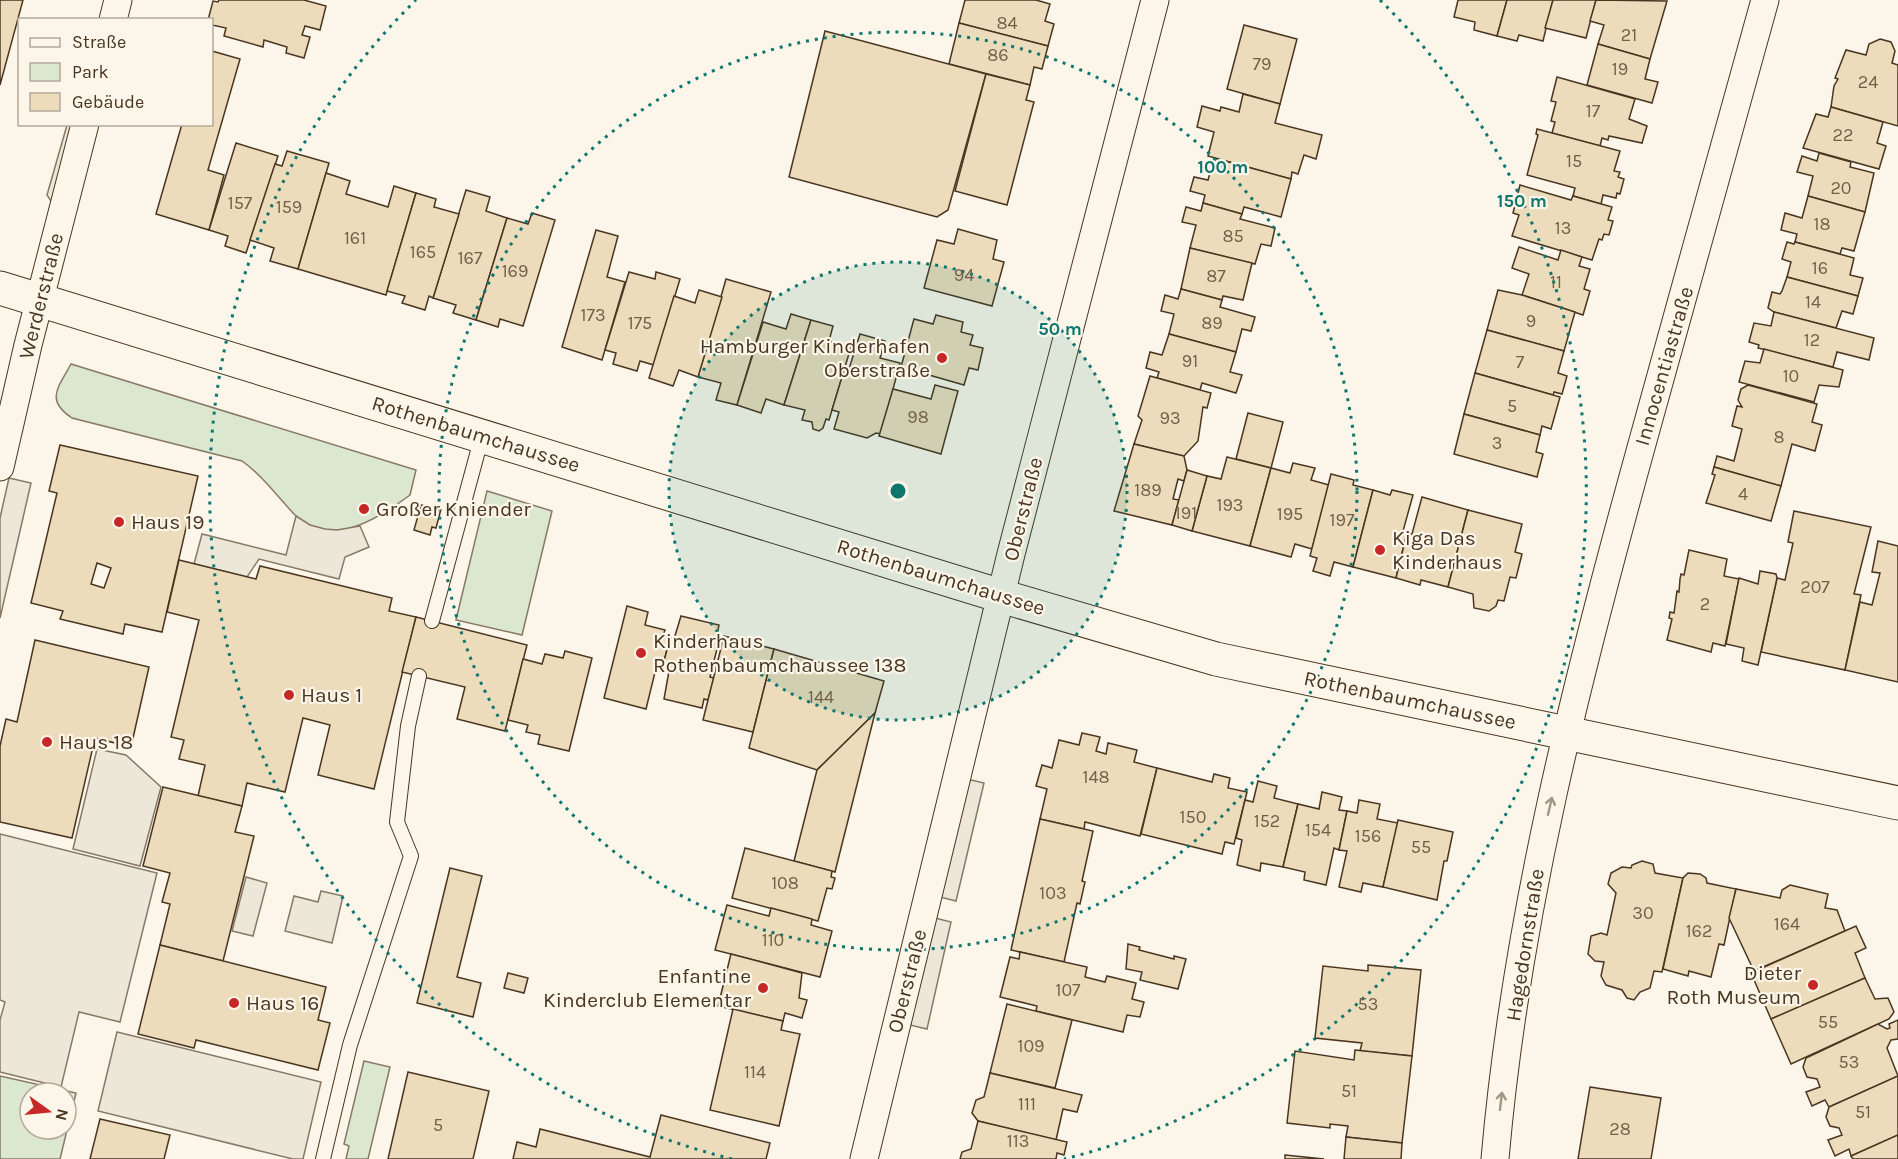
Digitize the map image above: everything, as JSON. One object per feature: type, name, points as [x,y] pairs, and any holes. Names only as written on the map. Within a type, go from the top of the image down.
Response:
[{"type":"main road","name":"Rothenbaumchaussee","points":[[0,288],[1000,596],[1216,659],[1898,803]]},
{"type":"street","points":[[113,18],[118,0]]},
{"type":"street","name":"Oberstraße","points":[[864,1159],[1000,596],[1155,0]]},
{"type":"street","name":"Innocentiastraße","points":[[1567,733],[1601,592],[1765,0]]},
{"type":"street","name":"Werderstraße","points":[[0,467],[39,300],[84,126]]},
{"type":"street","name":"Hagedornstraße","points":[[1495,1159],[1519,971],[1537,862],[1567,733]]},
{"type":"lane","points":[[432,621],[482,436]]},
{"type":"lane","points":[[323,1159],[350,1045],[411,856],[397,822],[408,726],[419,676]]},
{"type":"green space","points":[[71,364],[416,470],[410,495],[369,521],[354,527],[323,530],[308,525],[294,514],[242,461],[72,418],[56,399],[58,387]]},
{"type":"green space","points":[[487,491],[552,511],[522,635],[456,620]]},
{"type":"green space","points":[[364,1061],[390,1067],[368,1159],[346,1159],[349,1146],[344,1144]]},
{"type":"green space","points":[[0,1076],[22,1081],[18,1081],[18,1141],[64,1141],[60,1159],[0,1159]]},
{"type":"shaded area","points":[[67,126],[76,126],[54,206],[47,195]]},
{"type":"shaded area","points":[[9,478],[31,483],[0,618],[0,518]]},
{"type":"shaded area","points":[[296,516],[310,525],[325,529],[337,530],[360,526],[369,547],[345,557],[339,579],[259,559],[247,577],[194,564],[202,534],[286,555]]},
{"type":"shaded area","points":[[97,749],[126,755],[161,787],[140,866],[73,849]]},
{"type":"shaded area","points":[[967,779],[984,783],[956,901],[940,897]]},
{"type":"shaded area","points":[[0,834],[157,873],[120,1022],[79,1012],[62,1081],[37,1081],[0,1072],[0,1020],[5,1002],[0,1000]]},
{"type":"shaded area","points":[[246,877],[267,883],[253,936],[232,931]]},
{"type":"shaded area","points":[[321,891],[343,896],[332,943],[285,931],[294,896],[318,902]]},
{"type":"shaded area","points":[[935,918],[951,922],[927,1029],[910,1025]]},
{"type":"shaded area","points":[[117,1032],[321,1082],[303,1159],[293,1159],[98,1111]]},
{"type":"building","points":[[0,0],[23,0],[18,18],[0,85]]},
{"type":"building","points":[[219,0],[304,0],[326,6],[320,30],[305,26],[302,35],[310,37],[304,58],[286,53],[287,47],[264,40],[263,47],[224,36],[226,28],[213,25],[213,18],[209,18],[213,1],[218,2]]},
{"type":"building","points":[[965,0],[1036,0],[1050,4],[1045,21],[1054,24],[1048,46],[959,23]]},
{"type":"building","points":[[1458,0],[1507,0],[1497,36],[1474,30],[1475,22],[1454,17]]},
{"type":"building","points":[[1507,0],[1553,0],[1543,41],[1519,35],[1517,41],[1497,36]]},
{"type":"building","points":[[1553,0],[1596,0],[1586,38],[1545,28]]},
{"type":"building","points":[[1596,0],[1667,1],[1650,59],[1598,44],[1604,25],[1590,21]]},
{"type":"building","points":[[959,23],[1048,46],[1042,69],[1034,67],[1030,85],[949,64]]},
{"type":"building","points":[[1244,25],[1297,39],[1280,104],[1227,89]]},
{"type":"building","points":[[825,31],[986,74],[948,210],[937,217],[789,177]]},
{"type":"building","points":[[1880,39],[1891,42],[1895,51],[1892,63],[1898,65],[1898,126],[1831,107],[1834,86],[1838,79],[1835,78],[1846,50],[1866,55],[1869,44]]},
{"type":"building","points":[[1598,44],[1650,59],[1645,79],[1658,82],[1652,103],[1587,85]]},
{"type":"building","points":[[213,51],[240,59],[208,170],[224,175],[209,230],[156,214],[181,126],[213,126]]},
{"type":"building","points":[[986,74],[1030,85],[1026,100],[1034,102],[1007,205],[955,191]]},
{"type":"building","points":[[1557,77],[1635,99],[1629,119],[1647,126],[1642,143],[1609,136],[1608,140],[1602,138],[1600,146],[1552,133],[1555,122],[1551,121],[1556,102],[1551,101]]},
{"type":"building","points":[[1243,94],[1280,104],[1275,123],[1322,135],[1316,159],[1304,155],[1298,174],[1292,172],[1291,179],[1208,156],[1214,132],[1197,127],[1202,106],[1220,111],[1221,107],[1239,112]]},
{"type":"building","points":[[1831,107],[1883,122],[1877,143],[1886,146],[1879,169],[1803,148],[1816,114],[1828,117]]},
{"type":"building","points":[[1537,129],[1620,151],[1614,171],[1620,172],[1618,177],[1624,179],[1620,194],[1617,193],[1616,198],[1603,195],[1601,204],[1573,196],[1575,188],[1527,175],[1538,135],[1536,134]]},
{"type":"building","points":[[236,143],[278,156],[246,253],[225,246],[228,236],[209,230]]},
{"type":"building","points":[[287,151],[329,163],[298,269],[270,261],[274,248],[250,240],[275,164],[282,166]]},
{"type":"building","points":[[1819,153],[1851,162],[1850,167],[1874,173],[1865,212],[1808,196],[1813,176],[1797,172],[1802,156],[1817,161]]},
{"type":"building","points":[[1214,158],[1291,179],[1281,217],[1244,207],[1242,214],[1203,203],[1205,195],[1190,191],[1194,177],[1208,180]]},
{"type":"building","points":[[326,173],[350,181],[346,194],[388,207],[394,186],[416,193],[386,295],[298,269]]},
{"type":"building","points":[[1520,185],[1571,200],[1573,196],[1612,207],[1608,220],[1613,221],[1609,235],[1604,234],[1602,240],[1599,239],[1592,260],[1512,236],[1519,215],[1513,213]]},
{"type":"building","points":[[466,190],[490,197],[486,211],[507,218],[476,320],[453,313],[456,305],[433,298]]},
{"type":"building","points":[[416,193],[436,199],[434,207],[459,214],[433,298],[429,296],[425,310],[402,303],[405,296],[387,291]]},
{"type":"building","points":[[1808,196],[1865,212],[1854,251],[1842,248],[1840,254],[1795,242],[1797,234],[1781,230],[1785,213],[1802,218]]},
{"type":"building","points":[[1203,203],[1242,214],[1240,219],[1275,228],[1271,246],[1261,244],[1255,264],[1190,248],[1196,225],[1182,222],[1186,207],[1201,211]]},
{"type":"building","points":[[532,213],[555,220],[523,326],[500,319],[498,327],[476,320],[507,218],[528,224]]},
{"type":"building","points":[[958,229],[997,240],[993,259],[1004,262],[992,306],[924,288],[937,240],[954,244]]},
{"type":"building","points":[[596,230],[618,236],[607,277],[625,282],[602,360],[562,347]]},
{"type":"building","points":[[1787,242],[1794,244],[1795,242],[1854,258],[1850,275],[1863,278],[1858,296],[1787,277],[1791,262],[1782,259]]},
{"type":"building","points":[[1519,247],[1558,260],[1561,250],[1582,257],[1579,266],[1590,269],[1584,289],[1590,291],[1583,315],[1522,295],[1529,274],[1512,268]]},
{"type":"building","points":[[1190,248],[1252,263],[1243,300],[1223,296],[1222,300],[1181,289]]},
{"type":"building","points":[[629,272],[655,279],[656,272],[680,279],[654,365],[640,361],[637,371],[613,364],[616,353],[605,350]]},
{"type":"building","points":[[1787,277],[1858,296],[1853,314],[1842,311],[1836,328],[1774,312],[1768,308],[1772,292],[1780,294]]},
{"type":"building","points":[[726,279],[771,292],[737,405],[716,400],[721,383],[698,377]]},
{"type":"building","points":[[1181,289],[1222,300],[1220,307],[1255,317],[1251,331],[1242,329],[1236,352],[1169,334],[1174,314],[1161,311],[1165,295],[1178,299]]},
{"type":"building","points":[[699,290],[722,297],[698,377],[679,370],[673,386],[649,378],[674,296],[695,303]]},
{"type":"building","points":[[1498,290],[1575,312],[1564,351],[1487,330]]},
{"type":"building","points":[[1774,312],[1874,338],[1869,360],[1837,352],[1833,367],[1758,348],[1759,345],[1749,342],[1754,323],[1771,326]]},
{"type":"building","points":[[791,314],[811,320],[784,405],[766,399],[761,413],[737,405],[763,322],[786,329]]},
{"type":"building","name":"Hamburger Kinderhafen Oberstraße","points":[[936,315],[963,322],[961,332],[973,335],[970,345],[983,348],[978,370],[969,368],[964,385],[901,367],[914,319],[933,324]]},
{"type":"building","points":[[811,320],[833,326],[829,341],[851,347],[829,420],[826,419],[823,428],[819,431],[813,429],[812,422],[802,420],[805,410],[784,405]]},
{"type":"building","points":[[1487,330],[1564,351],[1558,373],[1567,376],[1562,394],[1554,392],[1553,395],[1475,373]]},
{"type":"building","points":[[860,334],[885,341],[880,358],[900,363],[881,434],[876,433],[867,438],[834,429],[839,412],[832,410],[845,367],[849,369]]},
{"type":"building","points":[[1169,334],[1236,352],[1230,372],[1242,375],[1236,393],[1202,383],[1200,390],[1157,378],[1159,372],[1146,368],[1150,352],[1162,355]]},
{"type":"building","points":[[1764,349],[1843,370],[1839,387],[1819,385],[1814,402],[1739,382],[1745,361],[1760,363]]},
{"type":"building","points":[[1475,373],[1560,397],[1551,429],[1542,426],[1540,435],[1464,414]]},
{"type":"building","points":[[1150,376],[1211,393],[1207,408],[1203,407],[1198,441],[1184,456],[1134,444],[1142,420],[1138,416]]},
{"type":"building","points":[[935,385],[958,391],[941,454],[879,436],[893,389],[931,399]]},
{"type":"building","points":[[1748,385],[1817,404],[1812,422],[1822,425],[1815,451],[1792,444],[1781,486],[1714,467],[1717,456],[1734,461],[1742,429],[1732,426],[1737,406],[1742,407],[1738,400],[1741,389]]},
{"type":"building","points":[[1248,413],[1283,422],[1271,468],[1236,459]]},
{"type":"building","points":[[1464,414],[1540,435],[1536,452],[1543,454],[1537,477],[1454,454]]},
{"type":"building","points":[[1134,444],[1184,456],[1187,470],[1184,481],[1178,479],[1173,499],[1179,500],[1172,525],[1114,511]]},
{"type":"building","name":"Haus 19","points":[[60,445],[198,476],[162,632],[125,624],[123,634],[60,619],[63,611],[31,603],[57,493],[49,491]],"holes":[[[97,563],[111,568],[104,588],[91,584]]]},
{"type":"building","points":[[1227,457],[1271,468],[1250,546],[1192,531],[1207,476],[1221,479]]},
{"type":"building","points":[[1293,463],[1315,468],[1311,480],[1329,485],[1312,549],[1295,544],[1291,557],[1250,546],[1271,468],[1290,473]]},
{"type":"building","points":[[1714,467],[1781,486],[1771,521],[1706,503],[1715,475],[1712,474]]},
{"type":"building","points":[[1187,470],[1207,476],[1192,531],[1172,525]]},
{"type":"building","points":[[1331,474],[1354,480],[1353,485],[1373,490],[1353,567],[1334,562],[1330,576],[1313,571],[1317,558],[1310,556]]},
{"type":"building","name":"Kiga Das Kinderhaus","points":[[1373,490],[1390,495],[1392,490],[1413,495],[1403,531],[1407,533],[1396,578],[1353,567]]},
{"type":"building","points":[[1422,497],[1468,510],[1448,587],[1421,580],[1420,585],[1396,578],[1407,533],[1412,534]]},
{"type":"building","points":[[421,505],[441,509],[436,528],[432,527],[430,535],[414,530]]},
{"type":"building","points":[[1468,510],[1522,524],[1515,552],[1522,554],[1516,578],[1510,577],[1504,601],[1498,600],[1496,606],[1489,611],[1474,608],[1473,594],[1448,587]]},
{"type":"building","points":[[1794,511],[1871,527],[1854,594],[1861,595],[1845,670],[1761,652],[1777,578],[1785,580],[1793,543],[1788,542]]},
{"type":"building","points":[[1878,541],[1898,546],[1898,682],[1845,670],[1860,602],[1872,605],[1880,573],[1872,572]]},
{"type":"building","points":[[1689,550],[1727,559],[1724,576],[1739,579],[1725,646],[1713,643],[1711,652],[1667,640],[1672,619],[1669,618],[1670,612],[1674,613],[1681,574],[1684,575]]},
{"type":"building","name":"Haus 1","points":[[179,560],[256,579],[260,566],[392,598],[389,611],[416,617],[374,789],[318,775],[330,725],[303,718],[285,792],[247,783],[242,806],[198,796],[205,765],[179,759],[184,740],[171,737],[199,620],[167,612]]},
{"type":"building","points":[[1760,571],[1776,574],[1777,578],[1758,665],[1742,661],[1744,648],[1726,644],[1739,578],[1758,584]]},
{"type":"building","name":"Kinderhaus Rothenbaumchaussee 138","points":[[627,606],[648,612],[645,625],[665,630],[663,636],[670,638],[662,669],[656,668],[646,709],[604,698]]},
{"type":"building","points":[[681,616],[719,625],[716,640],[719,641],[710,677],[714,678],[708,700],[704,699],[702,708],[664,699],[669,671],[662,669],[670,638],[674,639]]},
{"type":"building","points":[[416,617],[527,645],[505,731],[457,719],[465,687],[402,672]]},
{"type":"building","points":[[724,636],[774,649],[753,732],[703,720]]},
{"type":"building","name":"Haus 18","points":[[35,640],[149,667],[131,747],[95,738],[72,838],[0,822],[0,746],[6,719],[17,722]]},
{"type":"building","points":[[774,649],[884,681],[875,713],[817,770],[749,748]]},
{"type":"building","points":[[565,651],[592,658],[569,751],[538,744],[540,735],[526,732],[528,725],[508,720],[523,659],[542,664],[545,654],[563,658]]},
{"type":"building","points":[[875,713],[835,872],[794,861],[817,770]]},
{"type":"building","points":[[1082,733],[1100,737],[1096,751],[1106,754],[1108,743],[1137,750],[1134,762],[1157,768],[1140,836],[1085,822],[1084,829],[1040,819],[1047,789],[1036,786],[1042,765],[1052,768],[1059,740],[1079,745]]},
{"type":"building","points":[[1157,768],[1212,782],[1214,774],[1230,778],[1228,788],[1247,792],[1234,844],[1225,842],[1222,854],[1141,834]]},
{"type":"building","points":[[1258,781],[1277,786],[1274,798],[1298,804],[1283,867],[1261,863],[1260,871],[1237,865],[1242,840],[1236,838],[1245,800],[1253,802]]},
{"type":"building","points":[[163,787],[242,806],[235,832],[254,836],[223,961],[160,945],[170,904],[162,902],[170,873],[143,866]]},
{"type":"building","points":[[1322,792],[1342,797],[1339,810],[1347,811],[1339,850],[1334,848],[1326,885],[1304,880],[1305,872],[1283,867],[1298,804],[1319,809]]},
{"type":"building","points":[[1359,800],[1380,804],[1377,819],[1398,823],[1383,887],[1363,883],[1361,892],[1339,887],[1347,851],[1339,850],[1347,811],[1357,813]]},
{"type":"building","points":[[1040,819],[1093,831],[1082,881],[1085,882],[1080,904],[1077,903],[1064,962],[1011,950]]},
{"type":"building","points":[[1398,820],[1453,832],[1447,861],[1444,861],[1437,900],[1383,887]]},
{"type":"building","points":[[745,848],[832,871],[831,877],[835,878],[832,889],[827,888],[818,921],[732,898]]},
{"type":"building","points":[[1642,861],[1653,864],[1655,873],[1683,878],[1662,972],[1654,971],[1650,988],[1640,992],[1634,1000],[1627,998],[1622,990],[1606,985],[1601,976],[1604,962],[1595,961],[1588,954],[1591,936],[1601,933],[1607,935],[1616,893],[1608,884],[1611,873],[1622,867],[1631,868],[1632,865]]},
{"type":"building","points":[[450,868],[482,876],[457,977],[481,983],[473,1017],[417,1003]]},
{"type":"building","points":[[1688,873],[1700,874],[1706,878],[1707,883],[1736,889],[1724,945],[1719,944],[1711,977],[1689,971],[1688,976],[1663,969],[1683,878]]},
{"type":"building","points":[[1790,885],[1828,894],[1825,908],[1837,910],[1845,931],[1754,971],[1729,918],[1736,889],[1780,898],[1782,890]]},
{"type":"building","points":[[727,905],[769,916],[771,908],[812,919],[811,925],[832,931],[820,977],[715,950]]},
{"type":"building","points":[[1856,926],[1866,948],[1855,953],[1865,978],[1771,1019],[1751,973]]},
{"type":"building","points":[[1128,944],[1140,947],[1139,950],[1174,959],[1174,956],[1186,959],[1178,989],[1140,980],[1142,972],[1126,969]]},
{"type":"building","name":"Haus 16","points":[[160,945],[326,987],[318,1020],[330,1023],[318,1070],[196,1040],[194,1048],[138,1034]]},
{"type":"building","points":[[1020,952],[1087,967],[1085,977],[1105,982],[1107,976],[1136,983],[1132,999],[1144,1002],[1140,1017],[1127,1015],[1123,1032],[1036,1011],[1037,1006],[1000,997],[1010,957],[1019,959]]},
{"type":"building","points":[[731,954],[802,973],[799,998],[807,1000],[802,1018],[785,1013],[783,1021],[718,1006]]},
{"type":"building","points":[[1368,965],[1421,970],[1412,1056],[1360,1051],[1362,1043],[1315,1038],[1323,966],[1368,971]]},
{"type":"building","points":[[508,973],[528,978],[524,993],[504,988]]},
{"type":"building","points":[[1865,978],[1875,999],[1888,998],[1894,1012],[1889,1019],[1791,1064],[1771,1019]]},
{"type":"building","points":[[1007,1004],[1072,1020],[1055,1088],[990,1073]]},
{"type":"building","points":[[733,1009],[783,1021],[781,1030],[800,1034],[779,1126],[710,1110]]},
{"type":"building","points":[[1898,1020],[1898,1039],[1891,1040],[1887,1048],[1898,1076],[1829,1107],[1825,1100],[1812,1106],[1806,1092],[1820,1087],[1817,1079],[1807,1077],[1803,1067],[1806,1058],[1878,1024],[1887,1029],[1890,1028],[1889,1024]]},
{"type":"building","points":[[1355,1050],[1412,1056],[1402,1143],[1346,1137],[1348,1126],[1330,1124],[1330,1128],[1287,1123],[1295,1051],[1354,1060]]},
{"type":"building","points":[[408,1072],[489,1091],[473,1159],[388,1159]]},
{"type":"building","points":[[990,1073],[1082,1095],[1077,1112],[1063,1109],[1056,1140],[978,1121],[972,1113],[976,1100],[984,1097]]},
{"type":"building","points":[[1898,1076],[1898,1135],[1851,1156],[1849,1149],[1835,1156],[1828,1140],[1842,1135],[1839,1128],[1830,1126],[1826,1117],[1829,1107]]},
{"type":"building","points":[[1590,1087],[1661,1098],[1651,1159],[1578,1159]]},
{"type":"building","points":[[661,1115],[770,1143],[766,1159],[513,1159],[517,1142],[536,1147],[540,1129],[650,1157]]},
{"type":"building","points":[[100,1119],[170,1135],[164,1159],[90,1159]]},
{"type":"building","points":[[978,1121],[1067,1142],[1064,1155],[1057,1153],[1056,1159],[960,1159],[962,1152],[971,1149]]},
{"type":"building","points":[[1898,1135],[1898,1159],[1853,1159],[1851,1156]]},
{"type":"building","points":[[1346,1137],[1402,1143],[1401,1159],[1344,1159]]},
{"type":"building","points":[[1285,1155],[1324,1159],[1285,1159]]},
{"type":"place","name":"Hamburger Kinderhafen Oberstraße","points":[[942,358]]},
{"type":"place","name":"Großer Kniender","points":[[364,509]]},
{"type":"place","name":"Haus 19","points":[[119,522]]},
{"type":"place","name":"Kiga Das Kinderhaus","points":[[1380,550]]},
{"type":"place","name":"Kinderhaus Rothenbaumchaussee 138","points":[[641,653]]},
{"type":"place","name":"Haus 1","points":[[289,695]]},
{"type":"place","name":"Haus 18","points":[[47,742]]},
{"type":"place","name":"Dieter Roth Museum","points":[[1813,985]]},
{"type":"place","name":"Enfantine Kinderclub Elementar","points":[[763,988]]},
{"type":"place","name":"Haus 16","points":[[234,1003]]}]
